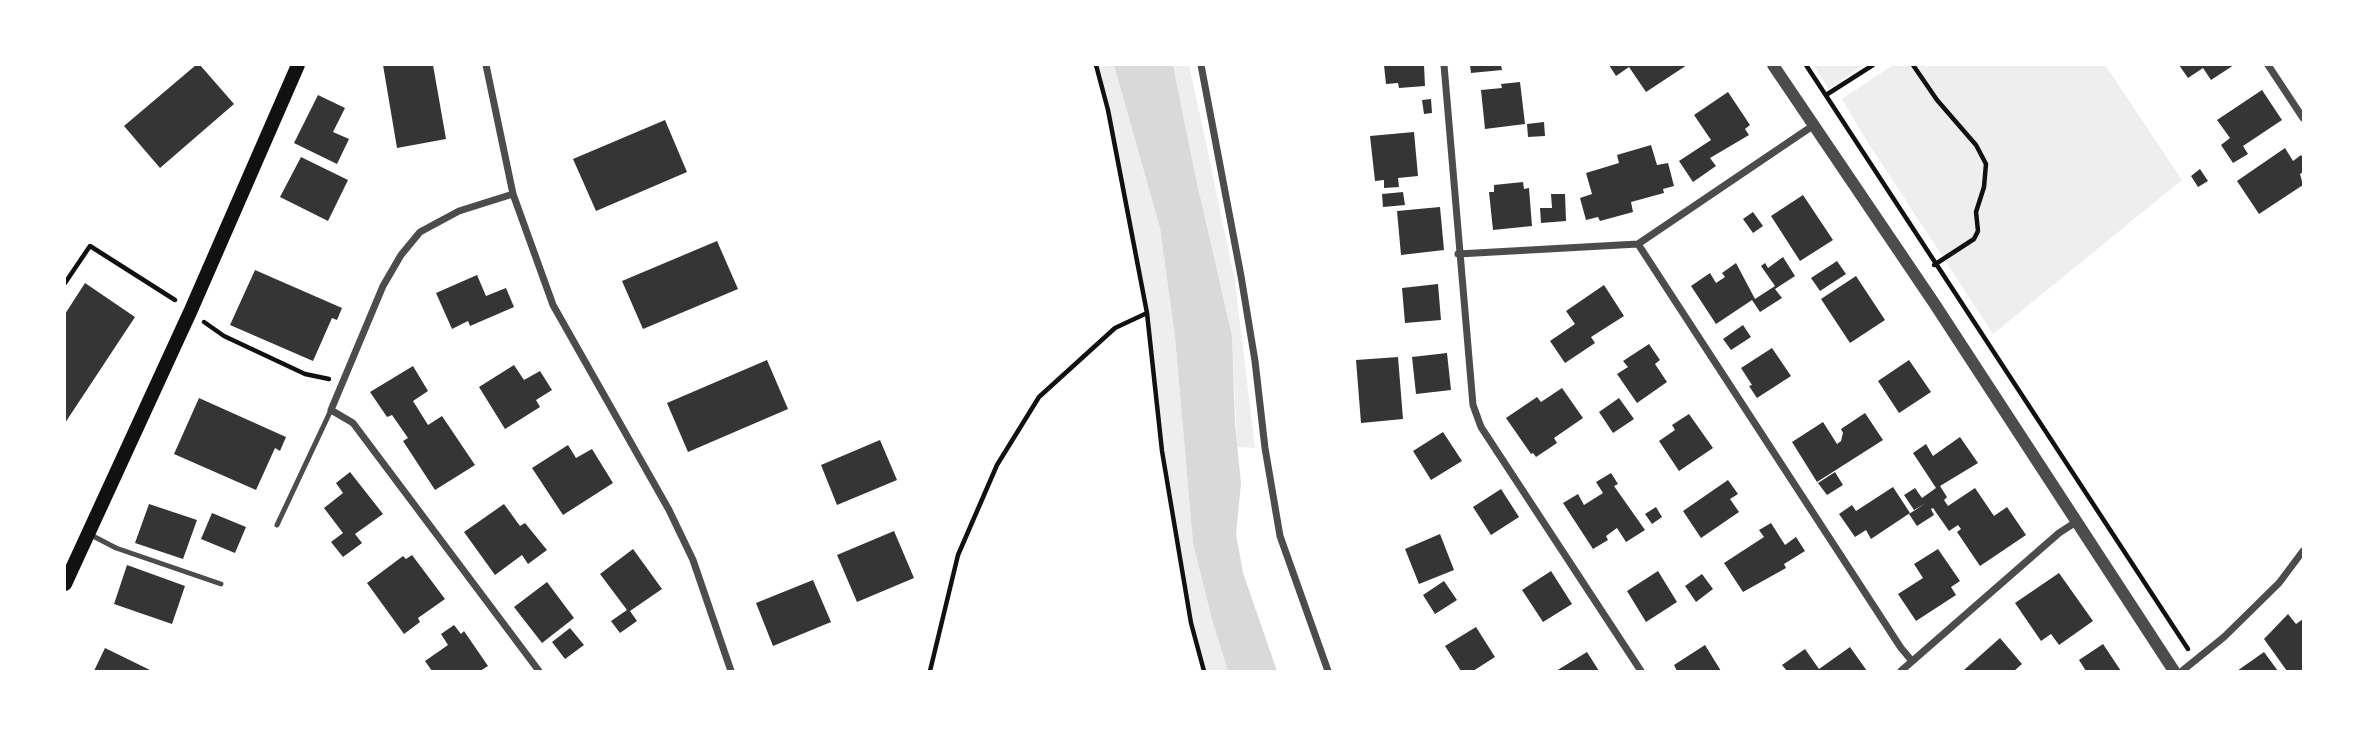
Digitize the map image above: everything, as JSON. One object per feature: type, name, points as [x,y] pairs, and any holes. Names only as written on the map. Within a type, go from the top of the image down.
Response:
[{"type":"main road","points":[[65,584],[191,310],[298,65]]},
{"type":"street","points":[[486,65],[513,194],[553,305],[669,510],[693,560],[731,671]]},
{"type":"street","points":[[1200,65],[1245,300],[1280,536],[1328,671]]},
{"type":"street","points":[[1444,65],[1458,254],[1473,405],[1481,427],[1641,671]]},
{"type":"street","points":[[1773,65],[1916,277],[2174,671]]},
{"type":"street","points":[[2267,65],[2303,118]]},
{"type":"street","points":[[1458,254],[1638,244],[1814,125]]},
{"type":"street","points":[[513,194],[459,211],[419,232],[401,255],[383,286],[331,410],[353,423],[539,671]]},
{"type":"street","points":[[1638,244],[1912,661]]},
{"type":"street","points":[[1901,671],[2059,533],[2076,522]]},
{"type":"street","points":[[2182,671],[2197,661],[2279,583],[2303,551]]},
{"type":"lane","points":[[276,525],[331,410]]},
{"type":"lane","points":[[88,533],[116,548],[221,584]]},
{"type":"path","points":[[1096,65],[1108,110],[1147,313],[1162,451],[1191,623],[1204,671]]},
{"type":"path","points":[[1806,65],[2177,635],[2197,661]]},
{"type":"path","points":[[1826,95],[1872,65]]},
{"type":"path","points":[[1913,65],[1933,95],[1976,145],[1986,164],[1984,187],[1976,212],[1978,231],[1974,239],[1916,277]]},
{"type":"path","points":[[65,283],[90,246],[191,310],[224,336],[305,374],[324,377],[343,385]]},
{"type":"path","points":[[930,671],[958,555],[997,465],[1039,397],[1115,328],[1147,313]]},
{"type":"shaded area","points":[[1096,65],[1114,65],[1160,228],[1175,337],[1193,543],[1228,671],[1204,671],[1191,623],[1162,451],[1147,313],[1108,110]]},
{"type":"shaded area","points":[[1114,65],[1173,65],[1232,336],[1235,424],[1241,483],[1236,534],[1243,573],[1277,671],[1228,671],[1212,619],[1193,543],[1175,337],[1160,228]]},
{"type":"shaded area","points":[[1173,65],[1189,65],[1205,138],[1235,282],[1255,448],[1237,447],[1232,336]]},
{"type":"shaded area","points":[[1813,65],[1864,65],[1829,89]]},
{"type":"shaded area","points":[[1893,65],[2105,65],[2182,180],[1993,334],[1842,99]]},
{"type":"building","points":[[196,65],[200,65],[234,104],[160,168],[124,126]]},
{"type":"building","points":[[383,65],[433,65],[446,139],[397,148]]},
{"type":"building","points":[[1384,65],[1424,65],[1425,86],[1399,88],[1398,83],[1386,84]]},
{"type":"building","points":[[1470,65],[1501,65],[1502,70],[1471,73]]},
{"type":"building","points":[[1609,65],[1687,65],[1646,92],[1629,67],[1616,76]]},
{"type":"building","points":[[2179,65],[2234,65],[2211,80],[2203,68],[2188,78]]},
{"type":"building","points":[[1520,82],[1525,124],[1485,129],[1481,90],[1502,88],[1501,84]]},
{"type":"building","points":[[2262,90],[2282,120],[2243,146],[2248,154],[2233,163],[2221,145],[2230,138],[2217,120]]},
{"type":"building","points":[[1728,92],[1750,125],[1745,129],[1749,135],[1710,158],[1716,166],[1693,182],[1679,161],[1711,140],[1694,115]]},
{"type":"building","points":[[318,95],[345,108],[333,132],[349,139],[337,164],[294,143]]},
{"type":"building","points":[[1431,99],[1432,113],[1424,114],[1422,100]]},
{"type":"building","points":[[665,120],[687,172],[596,211],[573,159]]},
{"type":"building","points":[[1544,122],[1545,136],[1528,137],[1527,124]]},
{"type":"building","points":[[1414,132],[1418,176],[1398,178],[1399,187],[1384,188],[1384,180],[1375,181],[1370,136]]},
{"type":"building","points":[[1651,145],[1657,165],[1668,163],[1674,186],[1663,189],[1664,193],[1631,202],[1633,212],[1600,221],[1598,217],[1586,220],[1580,198],[1592,194],[1586,173],[1619,163],[1617,155]]},
{"type":"building","points":[[2285,148],[2293,161],[2301,155],[2303,158],[2303,172],[2300,174],[2303,185],[2259,214],[2237,181]]},
{"type":"building","points":[[301,157],[348,180],[328,221],[280,197]]},
{"type":"building","points":[[2200,169],[2208,181],[2198,187],[2191,176]]},
{"type":"building","points":[[1523,182],[1524,189],[1529,188],[1532,226],[1493,230],[1489,192],[1494,192],[1494,185]]},
{"type":"building","points":[[1403,192],[1405,205],[1383,207],[1382,194]]},
{"type":"building","points":[[1551,194],[1565,194],[1566,221],[1541,223],[1540,208],[1552,208]]},
{"type":"building","points":[[1803,195],[1833,240],[1800,261],[1771,216]]},
{"type":"building","points":[[1440,207],[1444,250],[1401,255],[1397,211]]},
{"type":"building","points":[[1753,212],[1763,226],[1753,233],[1743,219]]},
{"type":"building","points":[[717,241],[738,289],[643,329],[622,281]]},
{"type":"building","points":[[1783,257],[1795,276],[1775,289],[1782,298],[1760,312],[1752,300],[1716,324],[1691,286],[1710,273],[1716,283],[1725,277],[1722,273],[1736,263],[1755,299],[1775,286],[1761,266],[1765,263],[1768,268]]},
{"type":"building","points":[[1837,261],[1846,274],[1820,291],[1811,278]]},
{"type":"building","points":[[255,270],[342,308],[337,320],[332,318],[313,361],[230,325]]},
{"type":"building","points":[[477,275],[486,296],[506,288],[514,307],[470,326],[468,321],[452,329],[436,293]]},
{"type":"building","points":[[1856,276],[1885,320],[1850,343],[1821,299]]},
{"type":"building","points":[[85,283],[135,317],[65,423],[65,314]]},
{"type":"building","points":[[1438,284],[1441,320],[1405,323],[1402,288]]},
{"type":"building","points":[[1604,285],[1624,316],[1591,337],[1595,343],[1565,363],[1550,341],[1575,324],[1566,311]]},
{"type":"building","points":[[1743,325],[1751,337],[1731,350],[1723,339]]},
{"type":"building","points":[[1649,344],[1660,360],[1655,364],[1667,382],[1637,403],[1617,374],[1628,367],[1623,361]]},
{"type":"building","points":[[1772,348],[1791,376],[1757,398],[1741,368]]},
{"type":"building","points":[[1447,353],[1451,390],[1416,394],[1412,357]]},
{"type":"building","points":[[1398,357],[1403,419],[1361,423],[1356,360]]},
{"type":"building","points":[[767,360],[788,409],[688,452],[667,403]]},
{"type":"building","points":[[1909,360],[1931,392],[1899,413],[1878,381]]},
{"type":"building","points":[[514,365],[524,380],[540,371],[552,390],[536,400],[540,407],[505,429],[479,387]]},
{"type":"building","points":[[413,366],[428,391],[413,401],[428,425],[442,416],[475,465],[435,490],[403,441],[408,438],[392,415],[387,417],[370,392]]},
{"type":"building","points":[[1562,388],[1583,418],[1554,438],[1557,443],[1536,457],[1531,454],[1506,418],[1537,397],[1541,402]]},
{"type":"building","points":[[199,398],[286,437],[280,451],[275,448],[256,490],[174,454]]},
{"type":"building","points":[[1619,398],[1634,419],[1613,433],[1599,412]]},
{"type":"building","points":[[1865,413],[1883,440],[1817,482],[1792,442],[1823,422],[1837,444],[1841,441],[1841,429]]},
{"type":"building","points":[[1689,414],[1713,448],[1679,471],[1659,441],[1675,430],[1672,425]]},
{"type":"building","points":[[1443,432],[1462,461],[1431,480],[1413,451]]},
{"type":"building","points":[[1960,437],[1978,463],[1940,486],[1947,497],[1944,500],[1948,506],[1975,488],[1994,516],[2007,507],[2026,535],[1980,566],[1957,532],[1961,529],[1958,525],[1949,531],[1933,508],[1931,509],[1934,515],[1917,526],[1909,514],[1926,503],[1914,510],[1904,495],[1915,488],[1922,498],[1936,488],[1913,453],[1926,444],[1933,456]]},
{"type":"building","points":[[880,440],[897,480],[837,505],[821,465]]},
{"type":"building","points":[[568,445],[576,458],[592,449],[613,483],[563,515],[532,468]]},
{"type":"building","points":[[350,472],[383,514],[355,534],[362,543],[343,557],[331,542],[343,533],[324,508],[343,493],[336,483]]},
{"type":"building","points":[[1835,472],[1843,485],[1827,495],[1818,483]]},
{"type":"building","points":[[1611,473],[1618,484],[1614,486],[1645,530],[1626,542],[1617,528],[1606,536],[1608,540],[1593,549],[1563,503],[1578,494],[1584,505],[1603,493],[1596,482]]},
{"type":"building","points":[[1728,480],[1738,494],[1730,499],[1739,512],[1701,538],[1683,511]]},
{"type":"building","points":[[1893,487],[1910,513],[1871,539],[1866,530],[1855,537],[1839,514],[1852,505],[1856,511]]},
{"type":"building","points":[[1501,489],[1519,517],[1491,535],[1473,507]]},
{"type":"building","points":[[149,504],[197,520],[183,559],[135,543]]},
{"type":"building","points":[[504,504],[520,526],[525,523],[547,550],[528,564],[522,555],[495,575],[464,532]]},
{"type":"building","points":[[1656,507],[1662,517],[1652,524],[1645,514]]},
{"type":"building","points":[[212,513],[246,527],[235,553],[201,539]]},
{"type":"building","points":[[1771,523],[1785,545],[1796,537],[1805,551],[1784,564],[1786,568],[1743,592],[1724,563],[1764,537],[1759,530]]},
{"type":"building","points":[[894,531],[914,578],[857,602],[837,555]]},
{"type":"building","points":[[1440,534],[1454,570],[1419,584],[1405,549]]},
{"type":"building","points":[[633,549],[662,589],[630,611],[637,621],[620,633],[611,621],[627,610],[600,574]]},
{"type":"building","points":[[1938,549],[1960,581],[1951,587],[1956,595],[1916,621],[1898,594],[1923,578],[1914,564]]},
{"type":"building","points":[[412,555],[445,599],[418,618],[420,622],[404,634],[367,583],[403,556],[406,559]]},
{"type":"building","points":[[127,565],[185,586],[172,624],[114,604]]},
{"type":"building","points":[[1551,571],[1572,604],[1543,622],[1522,590]]},
{"type":"building","points":[[1658,571],[1677,602],[1646,622],[1627,591]]},
{"type":"building","points":[[2059,573],[2093,621],[2059,645],[2051,634],[2041,641],[2015,603]]},
{"type":"building","points":[[1702,574],[1713,589],[1696,602],[1685,586]]},
{"type":"building","points":[[813,580],[831,622],[773,646],[756,603]]},
{"type":"building","points":[[1444,581],[1457,600],[1435,614],[1423,595]]},
{"type":"building","points":[[547,582],[574,618],[542,643],[514,607]]},
{"type":"building","points":[[2288,614],[2296,624],[2303,619],[2303,671],[2287,671],[2264,639]]},
{"type":"building","points":[[454,625],[461,634],[464,631],[488,666],[480,671],[432,671],[425,661],[448,645],[441,634]]},
{"type":"building","points":[[1476,627],[1495,657],[1473,671],[1461,671],[1445,646]]},
{"type":"building","points":[[570,628],[584,645],[565,659],[552,642]]},
{"type":"building","points":[[2000,638],[2022,664],[2014,671],[1964,670]]},
{"type":"building","points":[[2103,644],[2121,671],[2086,671],[2079,660]]},
{"type":"building","points":[[1705,645],[1721,671],[1677,671],[1674,665]]},
{"type":"building","points":[[1850,647],[1867,671],[1787,671],[1782,665],[1805,649],[1819,669]]},
{"type":"building","points":[[105,648],[152,671],[94,671]]},
{"type":"building","points":[[1587,652],[1599,671],[1556,671]]},
{"type":"building","points":[[2264,652],[2278,671],[2237,671]]}]
